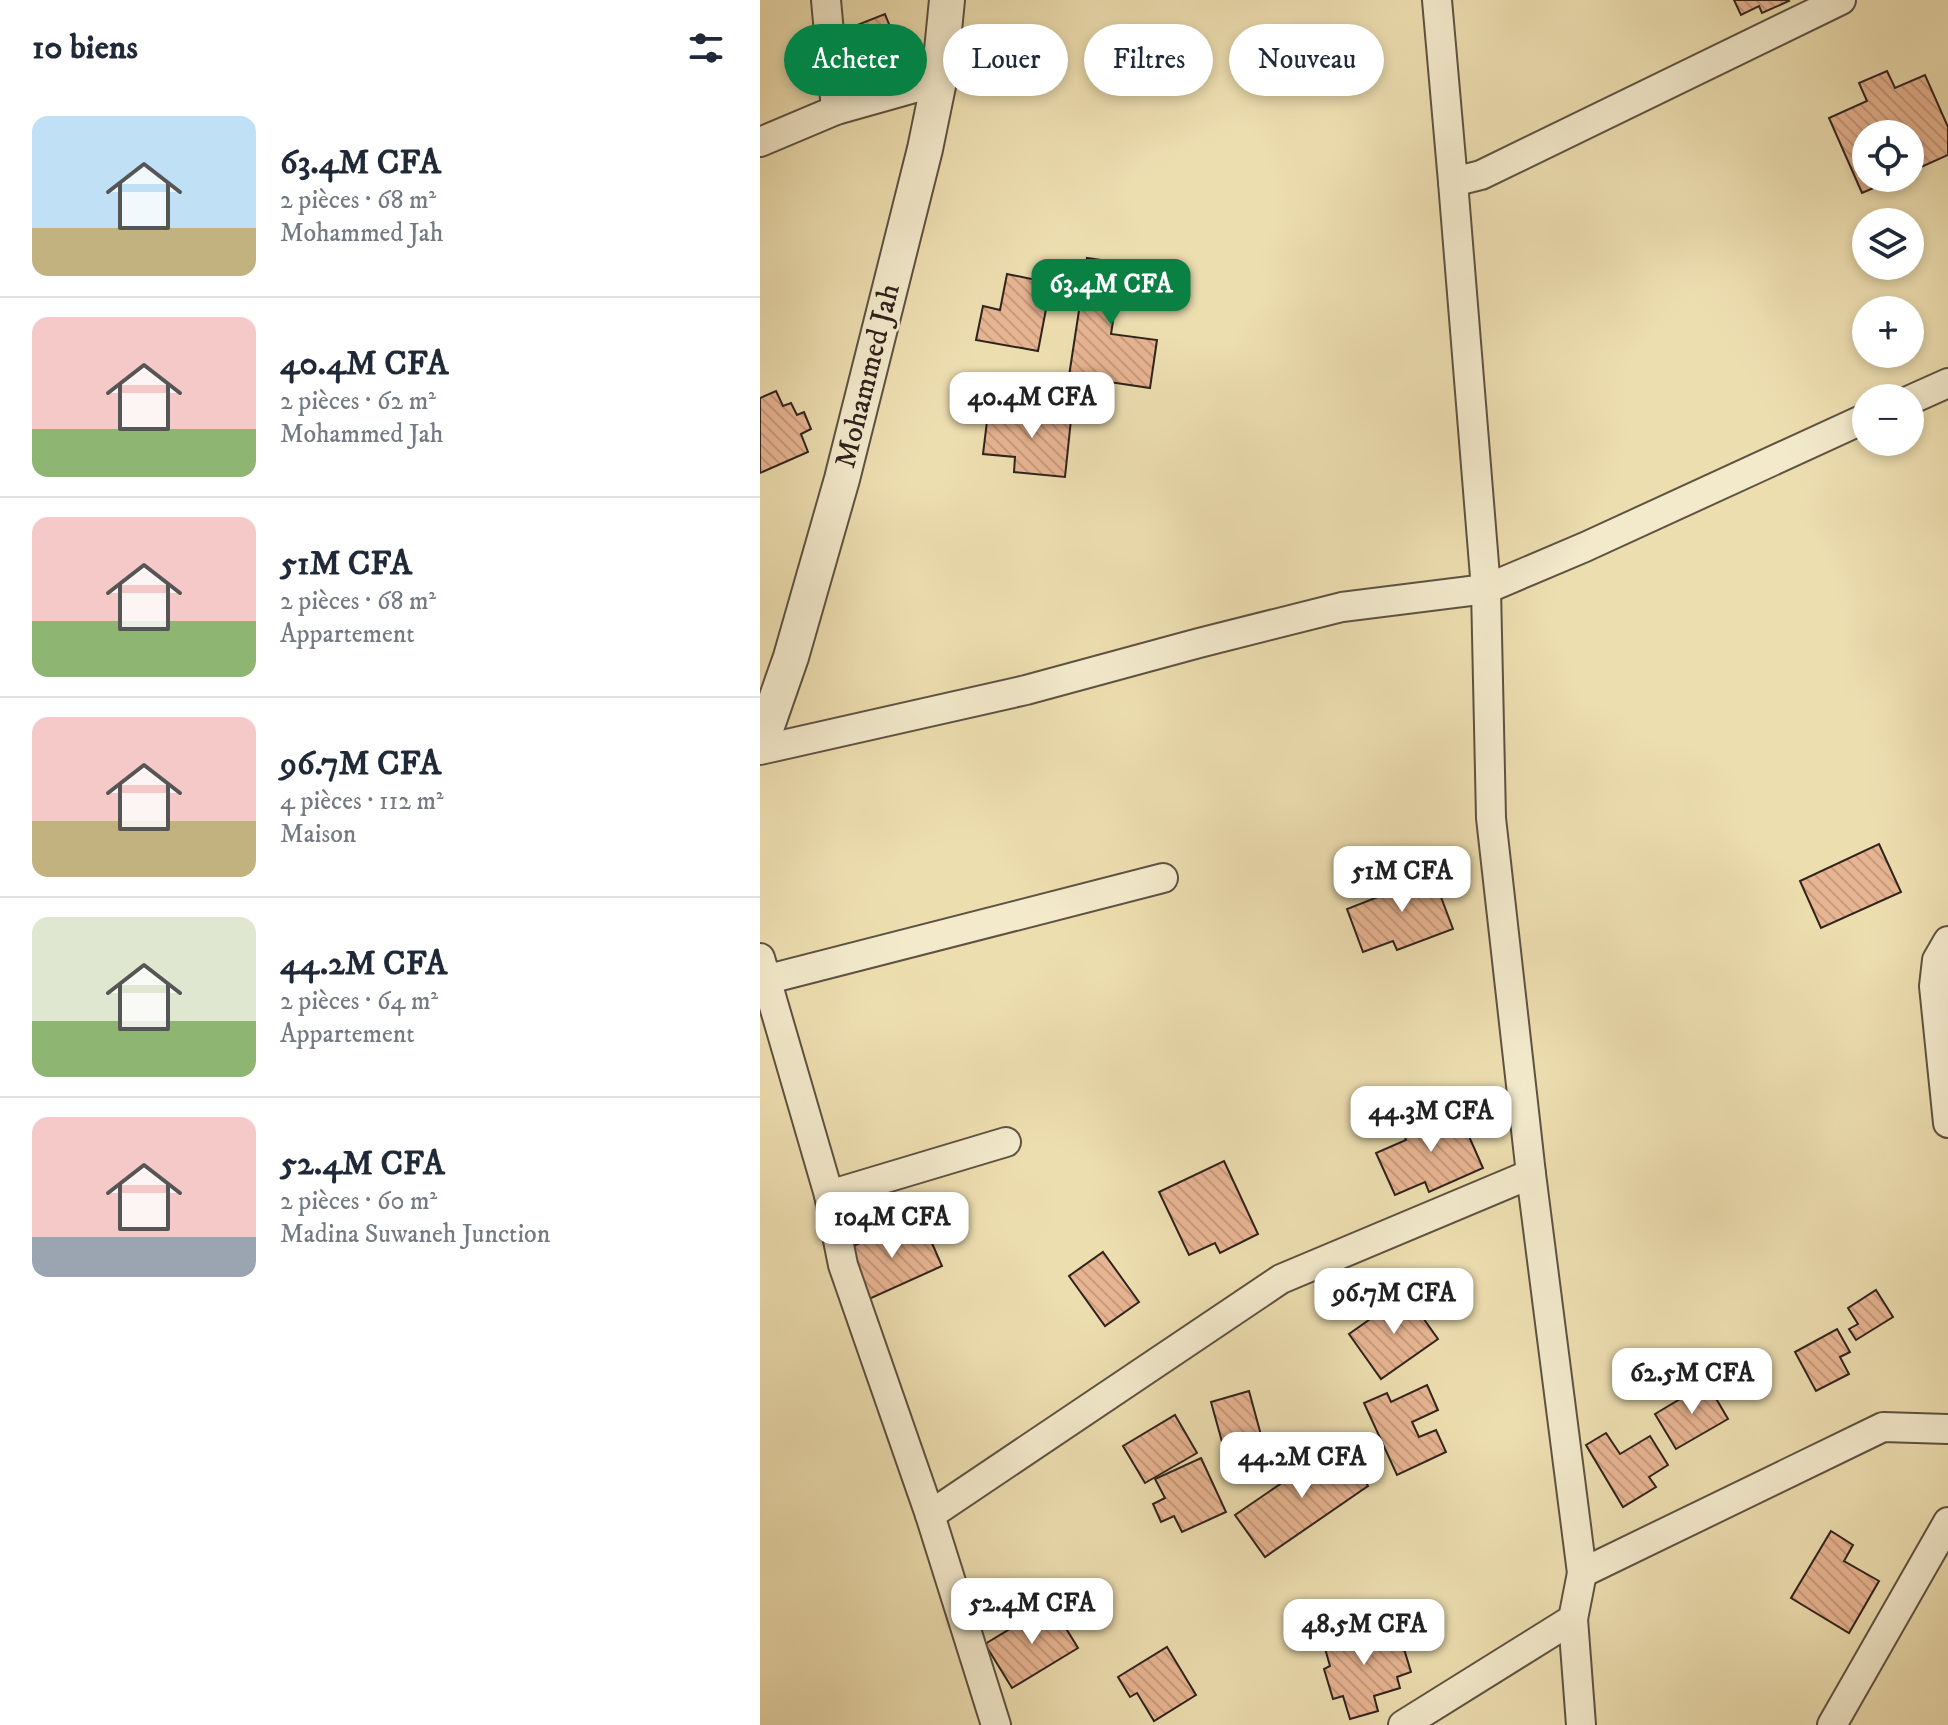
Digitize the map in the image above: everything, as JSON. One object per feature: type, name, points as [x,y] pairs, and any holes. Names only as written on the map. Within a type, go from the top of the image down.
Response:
[{"type":"street","points":[[826,0],[836,110]]},
{"type":"street","name":"Mohammed Jah","points":[[760,748],[791,657],[842,479],[925,149],[939,81],[947,0]]},
{"type":"street","points":[[1437,0],[1486,589],[1491,818],[1531,1174],[1582,1573],[1573,1619],[1581,1725]]},
{"type":"street","points":[[1453,182],[1481,175],[1841,0]]},
{"type":"street","points":[[760,142],[836,110],[939,81]]},
{"type":"street","points":[[1924,394],[1948,383]]},
{"type":"street","points":[[760,748],[1026,690],[1342,607],[1486,589],[1852,424]]},
{"type":"street","points":[[996,1725],[930,1515],[843,1265],[829,1195],[763,969],[1163,878]]},
{"type":"street","points":[[1948,941],[1937,960],[1934,986],[1948,1123]]},
{"type":"street","points":[[829,1195],[1006,1142]]},
{"type":"street","points":[[930,1515],[1281,1279],[1531,1174]]},
{"type":"street","points":[[1582,1573],[1883,1427],[1948,1429]]},
{"type":"street","points":[[1832,1725],[1948,1522]]},
{"type":"street","points":[[1403,1725],[1573,1619]]},
{"type":"building","points":[[1734,0],[1789,1],[1762,13],[1759,6],[1741,15]]},
{"type":"building","points":[[885,14],[889,24],[860,24]]},
{"type":"building","points":[[1887,71],[1895,88],[1925,75],[1948,127],[1948,155],[1924,166],[1924,120],[1852,120],[1852,170],[1829,118],[1867,101],[1859,83]]},
{"type":"building","points":[[1087,258],[1151,267],[1146,299],[1117,295],[1111,334],[1157,340],[1150,388],[1069,376]]},
{"type":"building","points":[[1007,274],[1051,283],[1038,351],[976,340],[983,306],[1000,310]]},
{"type":"building","points":[[776,391],[783,406],[791,403],[797,415],[804,412],[811,429],[801,434],[808,452],[760,473],[760,398]]},
{"type":"building","points":[[1025,405],[1072,410],[1065,477],[1014,472],[1015,457],[983,454],[988,413],[1024,417]]},
{"type":"building","points":[[1879,844],[1901,892],[1821,928],[1800,881]]},
{"type":"building","points":[[1430,868],[1453,929],[1397,950],[1393,941],[1363,952],[1347,909],[1378,897],[1375,890]]},
{"type":"building","points":[[1456,1107],[1483,1168],[1429,1192],[1425,1182],[1395,1195],[1376,1153],[1406,1140],[1402,1130]]},
{"type":"building","points":[[1224,1161],[1258,1234],[1220,1253],[1215,1243],[1189,1255],[1159,1192]]},
{"type":"building","points":[[924,1225],[942,1266],[869,1299],[842,1251],[891,1229],[895,1238]]},
{"type":"building","points":[[1103,1252],[1139,1302],[1105,1326],[1069,1276]]},
{"type":"building","points":[[1876,1290],[1893,1317],[1856,1340],[1849,1329],[1858,1324],[1848,1308]]},
{"type":"building","points":[[1406,1294],[1438,1339],[1381,1379],[1349,1334]]},
{"type":"building","points":[[1837,1329],[1850,1352],[1840,1357],[1849,1374],[1816,1391],[1795,1352]]},
{"type":"building","points":[[1707,1383],[1728,1419],[1676,1449],[1655,1414]]},
{"type":"building","points":[[1427,1385],[1438,1410],[1412,1422],[1419,1437],[1436,1430],[1446,1452],[1397,1475],[1364,1403],[1387,1393],[1391,1402]]},
{"type":"building","points":[[1249,1391],[1270,1468],[1232,1478],[1211,1402]]},
{"type":"building","points":[[1175,1415],[1197,1453],[1145,1483],[1123,1446]]},
{"type":"building","points":[[1606,1433],[1620,1454],[1650,1436],[1668,1465],[1649,1477],[1656,1487],[1623,1507],[1586,1445]]},
{"type":"building","points":[[1340,1443],[1368,1486],[1265,1557],[1235,1515]]},
{"type":"building","points":[[1201,1458],[1226,1512],[1182,1532],[1174,1516],[1161,1522],[1153,1504],[1165,1498],[1155,1479]]},
{"type":"building","points":[[1831,1531],[1853,1545],[1844,1561],[1879,1581],[1849,1633],[1791,1598]]},
{"type":"building","points":[[1051,1604],[1078,1648],[1012,1688],[985,1644]]},
{"type":"building","points":[[1382,1620],[1389,1643],[1401,1639],[1411,1672],[1397,1677],[1400,1688],[1374,1696],[1378,1711],[1350,1719],[1343,1696],[1333,1699],[1324,1669],[1330,1666],[1322,1638]]},
{"type":"building","points":[[1167,1647],[1196,1695],[1154,1721],[1137,1693],[1130,1697],[1118,1677]]}]
